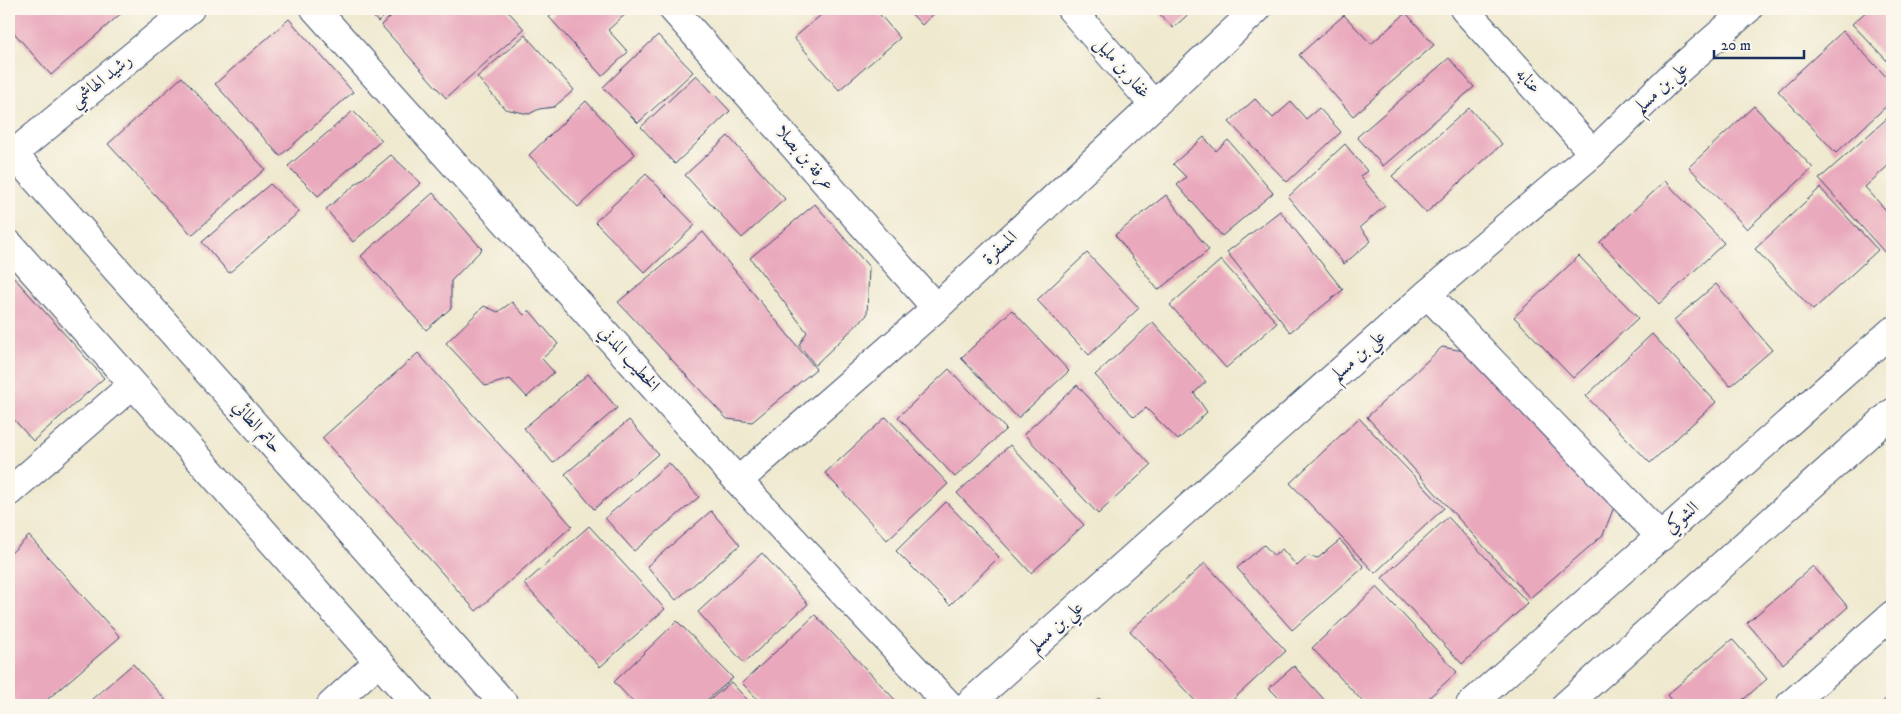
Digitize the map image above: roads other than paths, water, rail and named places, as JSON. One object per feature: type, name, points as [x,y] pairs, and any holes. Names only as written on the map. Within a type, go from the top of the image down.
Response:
[{"type":"street","name":"رشيد الهاشمي","points":[[11,151],[190,9]]},
{"type":"street","name":"الخطيب المدني","points":[[315,9],[738,481],[949,705]]},
{"type":"street","name":"عرفة بن بصلا","points":[[673,9],[936,308]]},
{"type":"street","name":"غفار بن مليل","points":[[1071,9],[1153,104]]},
{"type":"street","name":"المسفرة","points":[[738,481],[936,308],[1257,9]]},
{"type":"street","name":"عنابه","points":[[1464,9],[1593,153]]},
{"type":"street","name":"علي بن مسلم","points":[[968,705],[1427,294],[1593,153],[1676,72],[1748,9]]},
{"type":"street","name":"حاتم الطائي","points":[[11,151],[506,705]]},
{"type":"street","points":[[9,244],[417,705]]},
{"type":"street","points":[[1427,294],[1661,537]]},
{"type":"street","name":"الشوكي","points":[[1470,705],[1891,336]]},
{"type":"street","points":[[9,492],[132,385]]},
{"type":"street","points":[[1572,703],[1892,413]]},
{"type":"street","points":[[1790,705],[1892,616]]},
{"type":"street","points":[[330,705],[378,662]]}]
